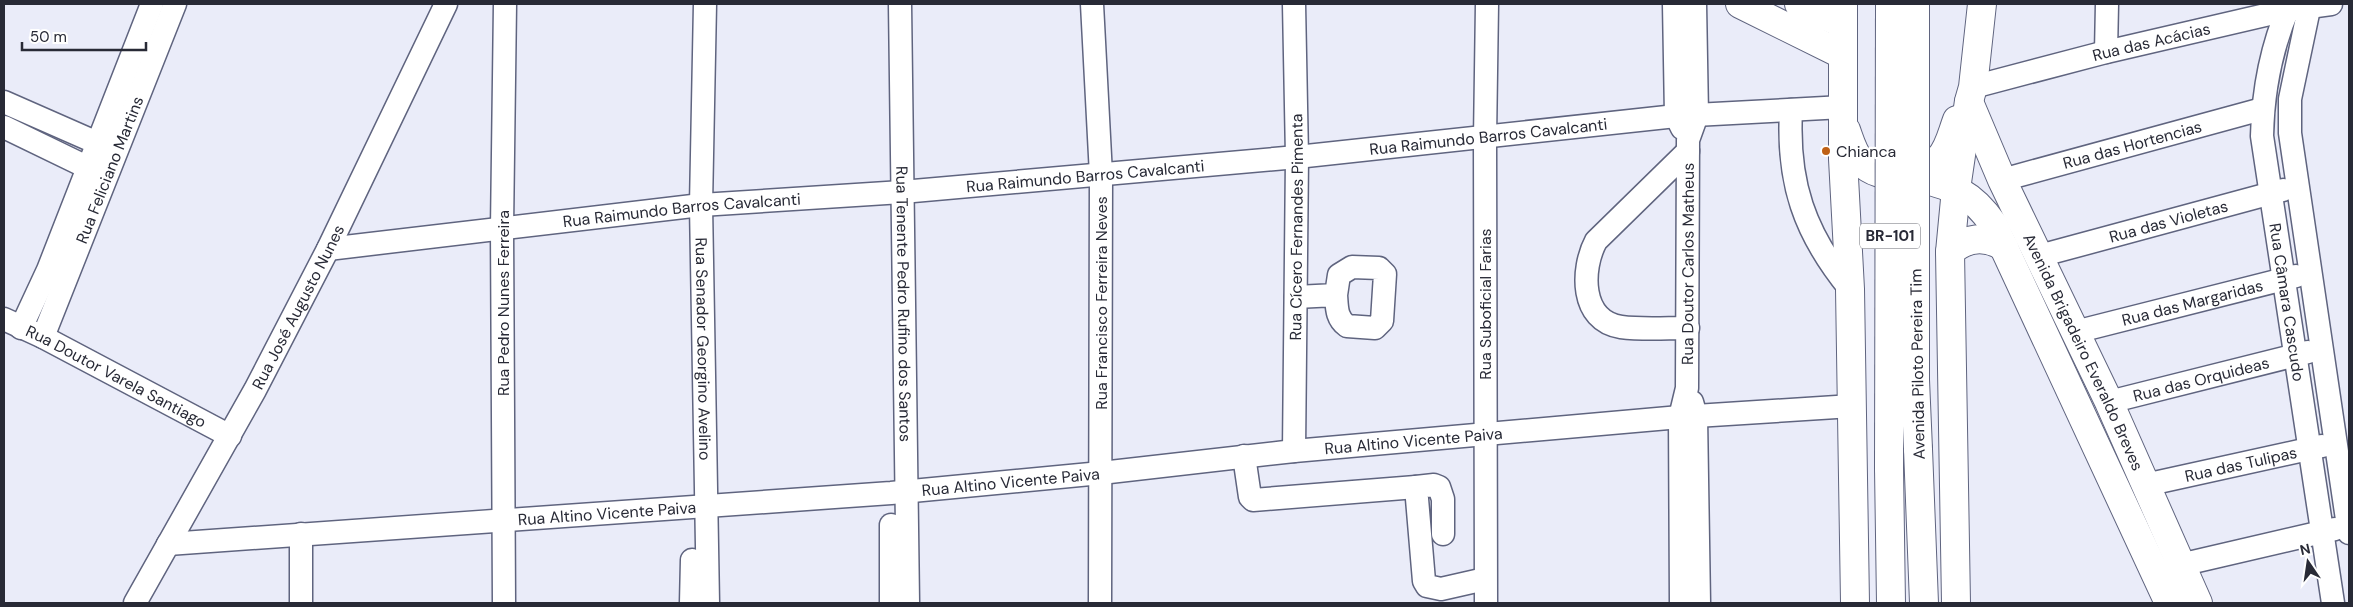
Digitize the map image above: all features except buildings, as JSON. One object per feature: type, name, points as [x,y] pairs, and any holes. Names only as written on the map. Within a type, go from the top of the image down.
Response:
[{"type":"main road","points":[[1740,4],[1843,55]]},
{"type":"main road","points":[[1799,4],[1843,14],[1843,115],[1850,289],[1855,603]]},
{"type":"main road","name":"Avenida Piloto Pereira Tim","points":[[1890,4],[1889,468],[1891,603]]},
{"type":"main road","name":"Avenida Piloto Pereira Tim","points":[[1915,4],[1915,380],[1924,603]]},
{"type":"main road","points":[[1956,603],[1950,252],[1956,188],[1971,94],[1982,4]]},
{"type":"main road","points":[[1910,175],[1940,158],[1947,148],[1957,120],[1971,94]]},
{"type":"main road","name":"Avenida Brigadeiro Everaldo Breves","points":[[1971,94],[2002,180],[2109,402],[2198,603]]},
{"type":"main road","name":"Avenida Brigadeiro Everaldo Breves","points":[[1843,115],[1855,154],[1866,167],[1881,173],[1910,175],[1956,188],[1980,205],[1993,224],[2169,603]]},
{"type":"main road","points":[[1950,252],[1972,239],[1988,239],[2004,247]]},
{"type":"street","name":"Rua Feliciano Martins","points":[[12,323],[57,274],[107,176],[107,148],[152,4]]},
{"type":"street","name":"Rua Feliciano Martins","points":[[43,337],[57,274],[86,167],[107,148],[175,4]]},
{"type":"street","name":"Rua José Augusto Nunes","points":[[135,603],[230,436],[328,249],[446,4]]},
{"type":"street","name":"Rua Pedro Nunes Ferreira","points":[[504,603],[502,228],[505,4]]},
{"type":"street","name":"Rua Senador Georgino Avelino","points":[[691,4],[700,506],[708,603]]},
{"type":"street","name":"Rua Senador Georgino Avelino","points":[[696,205],[705,4]]},
{"type":"street","name":"Rua Tenente Pedro Rufino dos Santos","points":[[885,4],[895,192]]},
{"type":"street","name":"Rua Tenente Pedro Rufino dos Santos","points":[[891,603],[898,492],[895,192],[900,4]]},
{"type":"street","name":"Rua Francisco Ferreira Neves","points":[[1092,4],[1101,175],[1100,603]]},
{"type":"street","name":"Rua Cícero Fernandes Pimenta","points":[[1294,4],[1297,157],[1294,451]]},
{"type":"street","name":"Rua Suboficial Farias","points":[[1486,603],[1485,139],[1487,4]]},
{"type":"street","name":"Rua Doutor Carlos Matheus","points":[[1674,4],[1688,146],[1687,388],[1699,603]]},
{"type":"street","name":"Rua Doutor Carlos Matheus","points":[[1686,115],[1695,4]]},
{"type":"street","points":[[2106,52],[2107,4]]},
{"type":"street","name":"Rua das Acácias","points":[[1971,94],[2106,52],[2306,6]]},
{"type":"street","name":"Rua Câmara Cascudo","points":[[2306,6],[2274,41],[2265,81],[2262,136],[2282,278],[2333,603]]},
{"type":"street","name":"Rua Câmara Cascudo","points":[[2306,6],[2290,99],[2290,133],[2349,530]]},
{"type":"street","points":[[4,102],[107,148]]},
{"type":"street","name":"Rua das Hortencias","points":[[2002,180],[2262,109]]},
{"type":"street","points":[[1791,110],[1791,166],[1802,211],[1817,244],[1850,289]]},
{"type":"street","name":"Rua Raimundo Barros Cavalcanti","points":[[328,249],[696,205],[895,192],[1101,175],[1485,139],[1686,115],[1791,110],[1843,115]]},
{"type":"street","points":[[4,126],[107,176]]},
{"type":"street","points":[[1688,146],[1596,241],[1588,256],[1585,272],[1586,288],[1590,302],[1597,314],[1608,322],[1620,327],[1688,328]]},
{"type":"street","name":"Rua das Violetas","points":[[2039,256],[2269,192],[2297,187]]},
{"type":"street","name":"Rua das Margaridas","points":[[2075,332],[2282,278],[2310,274]]},
{"type":"street","points":[[1296,296],[1336,295]]},
{"type":"street","name":"Rua Doutor Varela Santiago","points":[[12,323],[43,337],[230,436]]},
{"type":"street","name":"Rua das Orquideas","points":[[2109,402],[2294,355],[2322,350]]},
{"type":"street","name":"Rua Altino Vicente Paiva","points":[[168,544],[898,492],[1101,473],[1294,451],[1688,417],[1852,406]]},
{"type":"street","name":"Rua Doutor Carlos Matheus","points":[[1681,603],[1688,417]]},
{"type":"street","name":"Rua das Tulipas","points":[[2145,485],[2308,448],[2336,444]]},
{"type":"street","points":[[1244,456],[1250,497],[1253,500],[1416,488],[1434,485],[1439,487],[1443,499],[1443,534]]},
{"type":"street","points":[[1416,488],[1424,581],[1427,586],[1441,589],[1486,580]]},
{"type":"street","name":"Rua Tenente Pedro Rufino dos Santos","points":[[898,492],[908,603]]},
{"type":"street","name":"Rua Senador Georgino Avelino","points":[[691,603],[700,506]]},
{"type":"street","points":[[2180,565],[2322,531],[2349,530]]},
{"type":"street","points":[[301,534],[301,603]]},
{"type":"place","name":"Chianca","points":[[1826,151]]}]
